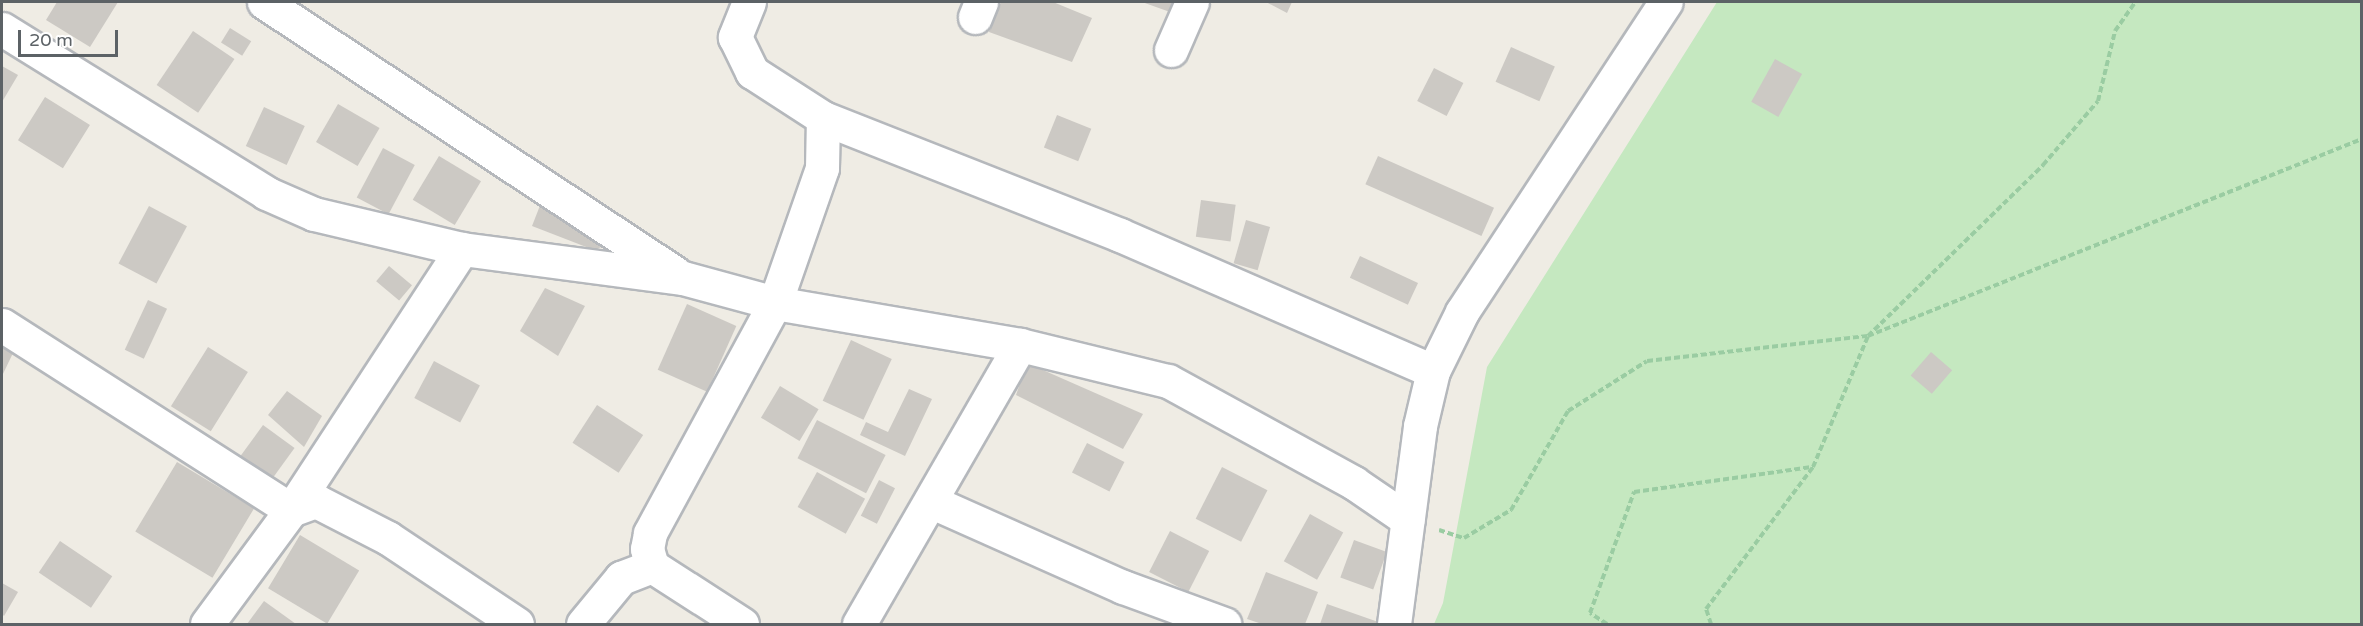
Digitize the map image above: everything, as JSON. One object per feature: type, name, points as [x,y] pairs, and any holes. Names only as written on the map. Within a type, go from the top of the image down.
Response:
[{"type":"street","points":[[264,2],[683,278]]},
{"type":"street","points":[[749,2],[735,37],[752,72],[823,118],[1120,235],[1433,371]]},
{"type":"street","points":[[1171,50],[1191,2]]},
{"type":"street","points":[[1394,624],[1420,426],[1433,371],[1462,312],[1666,2]]},
{"type":"street","points":[[2,29],[266,193],[314,214],[462,249],[683,278],[775,303],[1020,345],[1168,381],[1354,483],[1408,520]]},
{"type":"street","points":[[742,624],[652,566],[647,549],[650,533],[775,303],[822,168],[823,118]]},
{"type":"street","points":[[207,624],[291,510],[462,249]]},
{"type":"street","points":[[2,325],[291,510]]},
{"type":"street","points":[[859,624],[932,502],[1020,345]]},
{"type":"street","points":[[291,510],[316,501],[388,538],[517,624]]},
{"type":"street","points":[[932,502],[1123,586],[1224,624]]},
{"type":"street","points":[[583,624],[621,578],[652,566]]},
{"type":"path","points":[[1711,624],[1706,609],[1813,467],[1868,336],[2043,165],[2098,101],[2115,31],[2135,2]]},
{"type":"path","points":[[1408,520],[1464,538],[1511,510],[1568,411],[1647,361],[1868,336],[2361,139]]},
{"type":"path","points":[[1607,624],[1590,613],[1634,492],[1813,467]]},
{"type":"green space","points":[[1717,2],[2361,2],[2361,624],[1434,624],[1443,603],[1487,367]]},
{"type":"building","points":[[57,2],[118,2],[90,47],[46,20]]},
{"type":"building","points":[[1001,2],[1053,2],[1092,18],[1072,62],[989,32]]},
{"type":"building","points":[[1142,2],[1172,2],[1170,12]]},
{"type":"building","points":[[1266,2],[1292,2],[1287,13]]},
{"type":"building","points":[[230,28],[251,41],[242,56],[221,42]]},
{"type":"building","points":[[193,31],[234,59],[198,113],[157,85]]},
{"type":"building","points":[[1511,47],[1555,67],[1539,101],[1496,82]]},
{"type":"building","points":[[1775,59],[1802,74],[1778,117],[1751,102]]},
{"type":"building","points":[[2,66],[18,75],[2,102]]},
{"type":"building","points":[[1434,68],[1463,83],[1447,116],[1417,101]]},
{"type":"building","points":[[45,97],[90,125],[63,168],[18,140]]},
{"type":"building","points":[[338,104],[380,128],[358,166],[316,142]]},
{"type":"building","points":[[264,107],[305,126],[287,165],[246,146]]},
{"type":"building","points":[[1057,115],[1091,129],[1078,161],[1044,147]]},
{"type":"building","points":[[383,148],[415,165],[388,214],[357,197]]},
{"type":"building","points":[[439,156],[481,181],[455,225],[413,200]]},
{"type":"building","points":[[1378,156],[1494,208],[1481,236],[1365,184]]},
{"type":"building","points":[[1201,200],[1236,205],[1231,242],[1196,237]]},
{"type":"building","points":[[541,203],[609,244],[594,250],[532,226]]},
{"type":"building","points":[[149,206],[187,226],[156,284],[118,263]]},
{"type":"building","points":[[1246,220],[1270,227],[1258,270],[1234,263]]},
{"type":"building","points":[[1360,256],[1418,283],[1408,305],[1350,278]]},
{"type":"building","points":[[389,266],[412,285],[399,301],[376,281]]},
{"type":"building","points":[[545,288],[585,306],[558,356],[520,331]]},
{"type":"building","points":[[148,300],[167,309],[144,359],[125,350]]},
{"type":"building","points":[[687,304],[736,326],[707,392],[658,370]]},
{"type":"building","points":[[851,340],[892,359],[863,420],[823,401]]},
{"type":"building","points":[[2,347],[13,353],[2,376]]},
{"type":"building","points":[[208,347],[248,372],[211,431],[171,406]]},
{"type":"building","points":[[1931,352],[1952,370],[1932,394],[1911,375]]},
{"type":"building","points":[[434,361],[480,385],[460,422],[414,398]]},
{"type":"building","points":[[1027,363],[1143,414],[1123,449],[1016,395]]},
{"type":"building","points":[[780,386],[819,409],[800,441],[761,418]]},
{"type":"building","points":[[909,389],[932,399],[905,456],[860,435],[866,422],[888,432]]},
{"type":"building","points":[[287,391],[322,416],[304,447],[268,415]]},
{"type":"building","points":[[597,405],[643,435],[619,473],[572,443]]},
{"type":"building","points":[[817,420],[886,455],[866,493],[797,458]]},
{"type":"building","points":[[263,425],[295,448],[272,479],[241,456]]},
{"type":"building","points":[[1087,443],[1124,462],[1109,491],[1072,472]]},
{"type":"building","points":[[177,462],[254,508],[212,578],[135,531]]},
{"type":"building","points":[[1222,467],[1267,490],[1241,542],[1196,519]]},
{"type":"building","points":[[817,472],[865,499],[846,534],[798,507]]},
{"type":"building","points":[[879,480],[895,488],[877,524],[861,516]]},
{"type":"building","points":[[1310,514],[1343,532],[1317,580],[1284,561]]},
{"type":"building","points":[[1170,531],[1209,551],[1188,592],[1149,572]]},
{"type":"building","points":[[300,535],[359,571],[327,624],[268,588]]},
{"type":"building","points":[[1354,540],[1387,552],[1373,590],[1340,578]]},
{"type":"building","points":[[60,541],[112,576],[91,608],[39,573]]},
{"type":"building","points":[[1266,572],[1318,592],[1305,624],[1262,624],[1247,619]]},
{"type":"building","points":[[2,583],[18,592],[4,616],[2,614]]},
{"type":"building","points":[[264,601],[296,624],[247,624]]},
{"type":"building","points":[[1327,604],[1384,624],[1320,624]]}]
